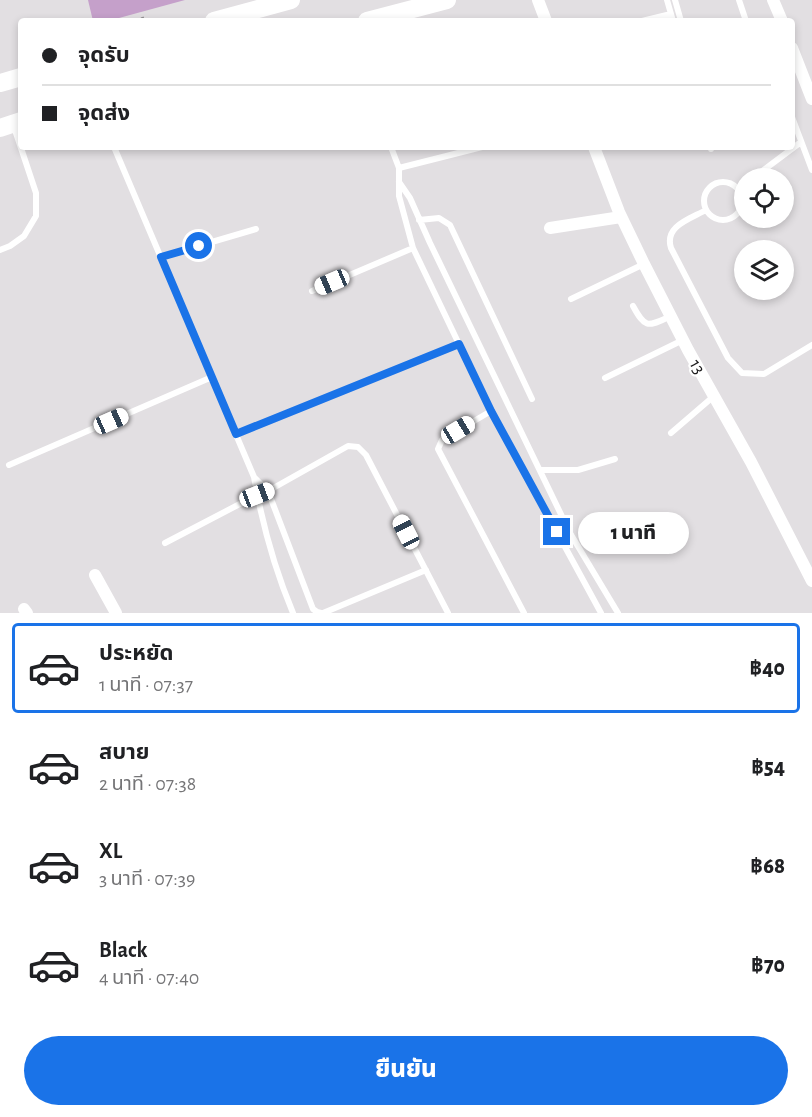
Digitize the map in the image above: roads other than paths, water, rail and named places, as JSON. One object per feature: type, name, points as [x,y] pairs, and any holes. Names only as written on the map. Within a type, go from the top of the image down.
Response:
[{"type":"main road","points":[[222,18],[270,3],[291,0]]},
{"type":"main road","points":[[378,18],[447,0]]},
{"type":"main road","points":[[0,83],[18,77]]},
{"type":"street","points":[[538,0],[545,18]]},
{"type":"street","points":[[773,0],[781,18]]},
{"type":"street","points":[[795,56],[812,99]]},
{"type":"street","name":"13","points":[[595,150],[621,217],[644,264],[683,340],[751,462],[812,582]]},
{"type":"street","points":[[550,228],[621,217]]},
{"type":"street","points":[[95,575],[116,613]]},
{"type":"lane","points":[[667,0],[672,17]]},
{"type":"lane","points":[[675,0],[680,18]]},
{"type":"lane","points":[[739,0],[745,18]]},
{"type":"lane","points":[[11,124],[18,143]]},
{"type":"lane","points":[[795,125],[812,170]]},
{"type":"lane","points":[[795,146],[801,142]]},
{"type":"lane","points":[[0,250],[24,236],[36,216],[36,193],[20,150]]},
{"type":"lane","points":[[115,150],[254,477],[271,550],[293,613]]},
{"type":"lane","points":[[392,150],[399,168],[399,196],[413,248],[491,411],[601,613]]},
{"type":"lane","points":[[399,168],[470,150]]},
{"type":"lane","points":[[766,168],[790,150]]},
{"type":"lane","points":[[399,182],[410,198],[570,533],[618,613]]},
{"type":"lane","points":[[734,185],[727,182],[714,184],[709,188],[704,200],[706,210],[711,216],[729,220],[734,217]]},
{"type":"lane","points":[[706,210],[674,228],[668,240],[728,358],[742,374],[764,374],[812,345]]},
{"type":"lane","points":[[419,220],[439,218],[450,225],[532,399]]},
{"type":"lane","points":[[161,257],[256,229]]},
{"type":"lane","points":[[312,291],[413,248]]},
{"type":"lane","points":[[571,299],[644,264]]},
{"type":"lane","points":[[633,306],[639,317],[647,324],[653,324],[671,316]]},
{"type":"lane","points":[[605,378],[683,340]]},
{"type":"lane","points":[[236,434],[459,344]]},
{"type":"lane","points":[[9,465],[212,377]]},
{"type":"lane","points":[[671,433],[714,396]]},
{"type":"lane","points":[[491,411],[442,440],[438,449],[524,613]]},
{"type":"lane","points":[[165,543],[268,491],[348,446],[358,447],[366,455],[448,613]]},
{"type":"lane","points":[[540,470],[578,470],[615,459]]},
{"type":"lane","points":[[254,477],[268,491],[313,609],[317,612],[322,613],[426,570]]}]
